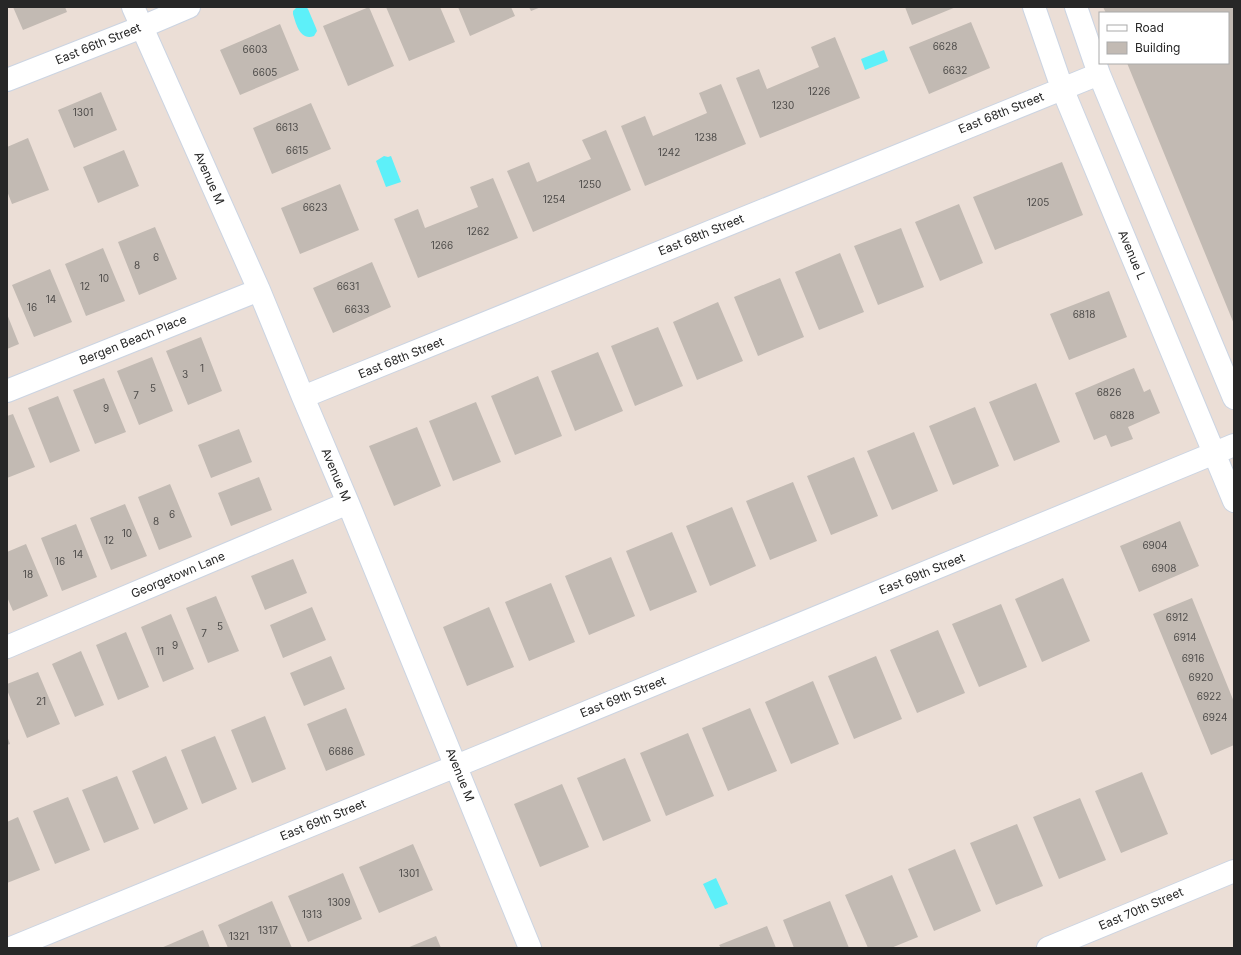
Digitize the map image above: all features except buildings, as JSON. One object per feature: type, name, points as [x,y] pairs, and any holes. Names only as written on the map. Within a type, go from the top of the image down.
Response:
[{"type":"street","name":"Avenue M","points":[[133,7],[259,290],[530,948]]},
{"type":"street","name":"East 66th Street","points":[[7,80],[189,7]]},
{"type":"street","name":"Avenue L","points":[[1034,7],[1062,88],[1234,501]]},
{"type":"street","points":[[1076,7],[1099,74],[1234,398]]},
{"type":"street","name":"East 68th Street","points":[[303,397],[1099,74]]},
{"type":"street","name":"Bergen Beach Place","points":[[7,391],[259,290]]},
{"type":"street","name":"East 69th Street","points":[[11,948],[1234,445]]},
{"type":"street","name":"Georgetown Lane","points":[[7,647],[348,503]]},
{"type":"street","name":"East 70th Street","points":[[1048,948],[1234,871]]},
{"type":"water","points":[[297,7],[306,7],[308,9],[317,31],[314,36],[305,36],[299,31],[293,14],[293,11]]},
{"type":"water","points":[[884,50],[888,61],[865,70],[861,59]]},
{"type":"water","points":[[384,156],[391,156],[401,182],[386,187],[376,161]]},
{"type":"water","points":[[716,878],[728,904],[715,909],[703,884]]}]
